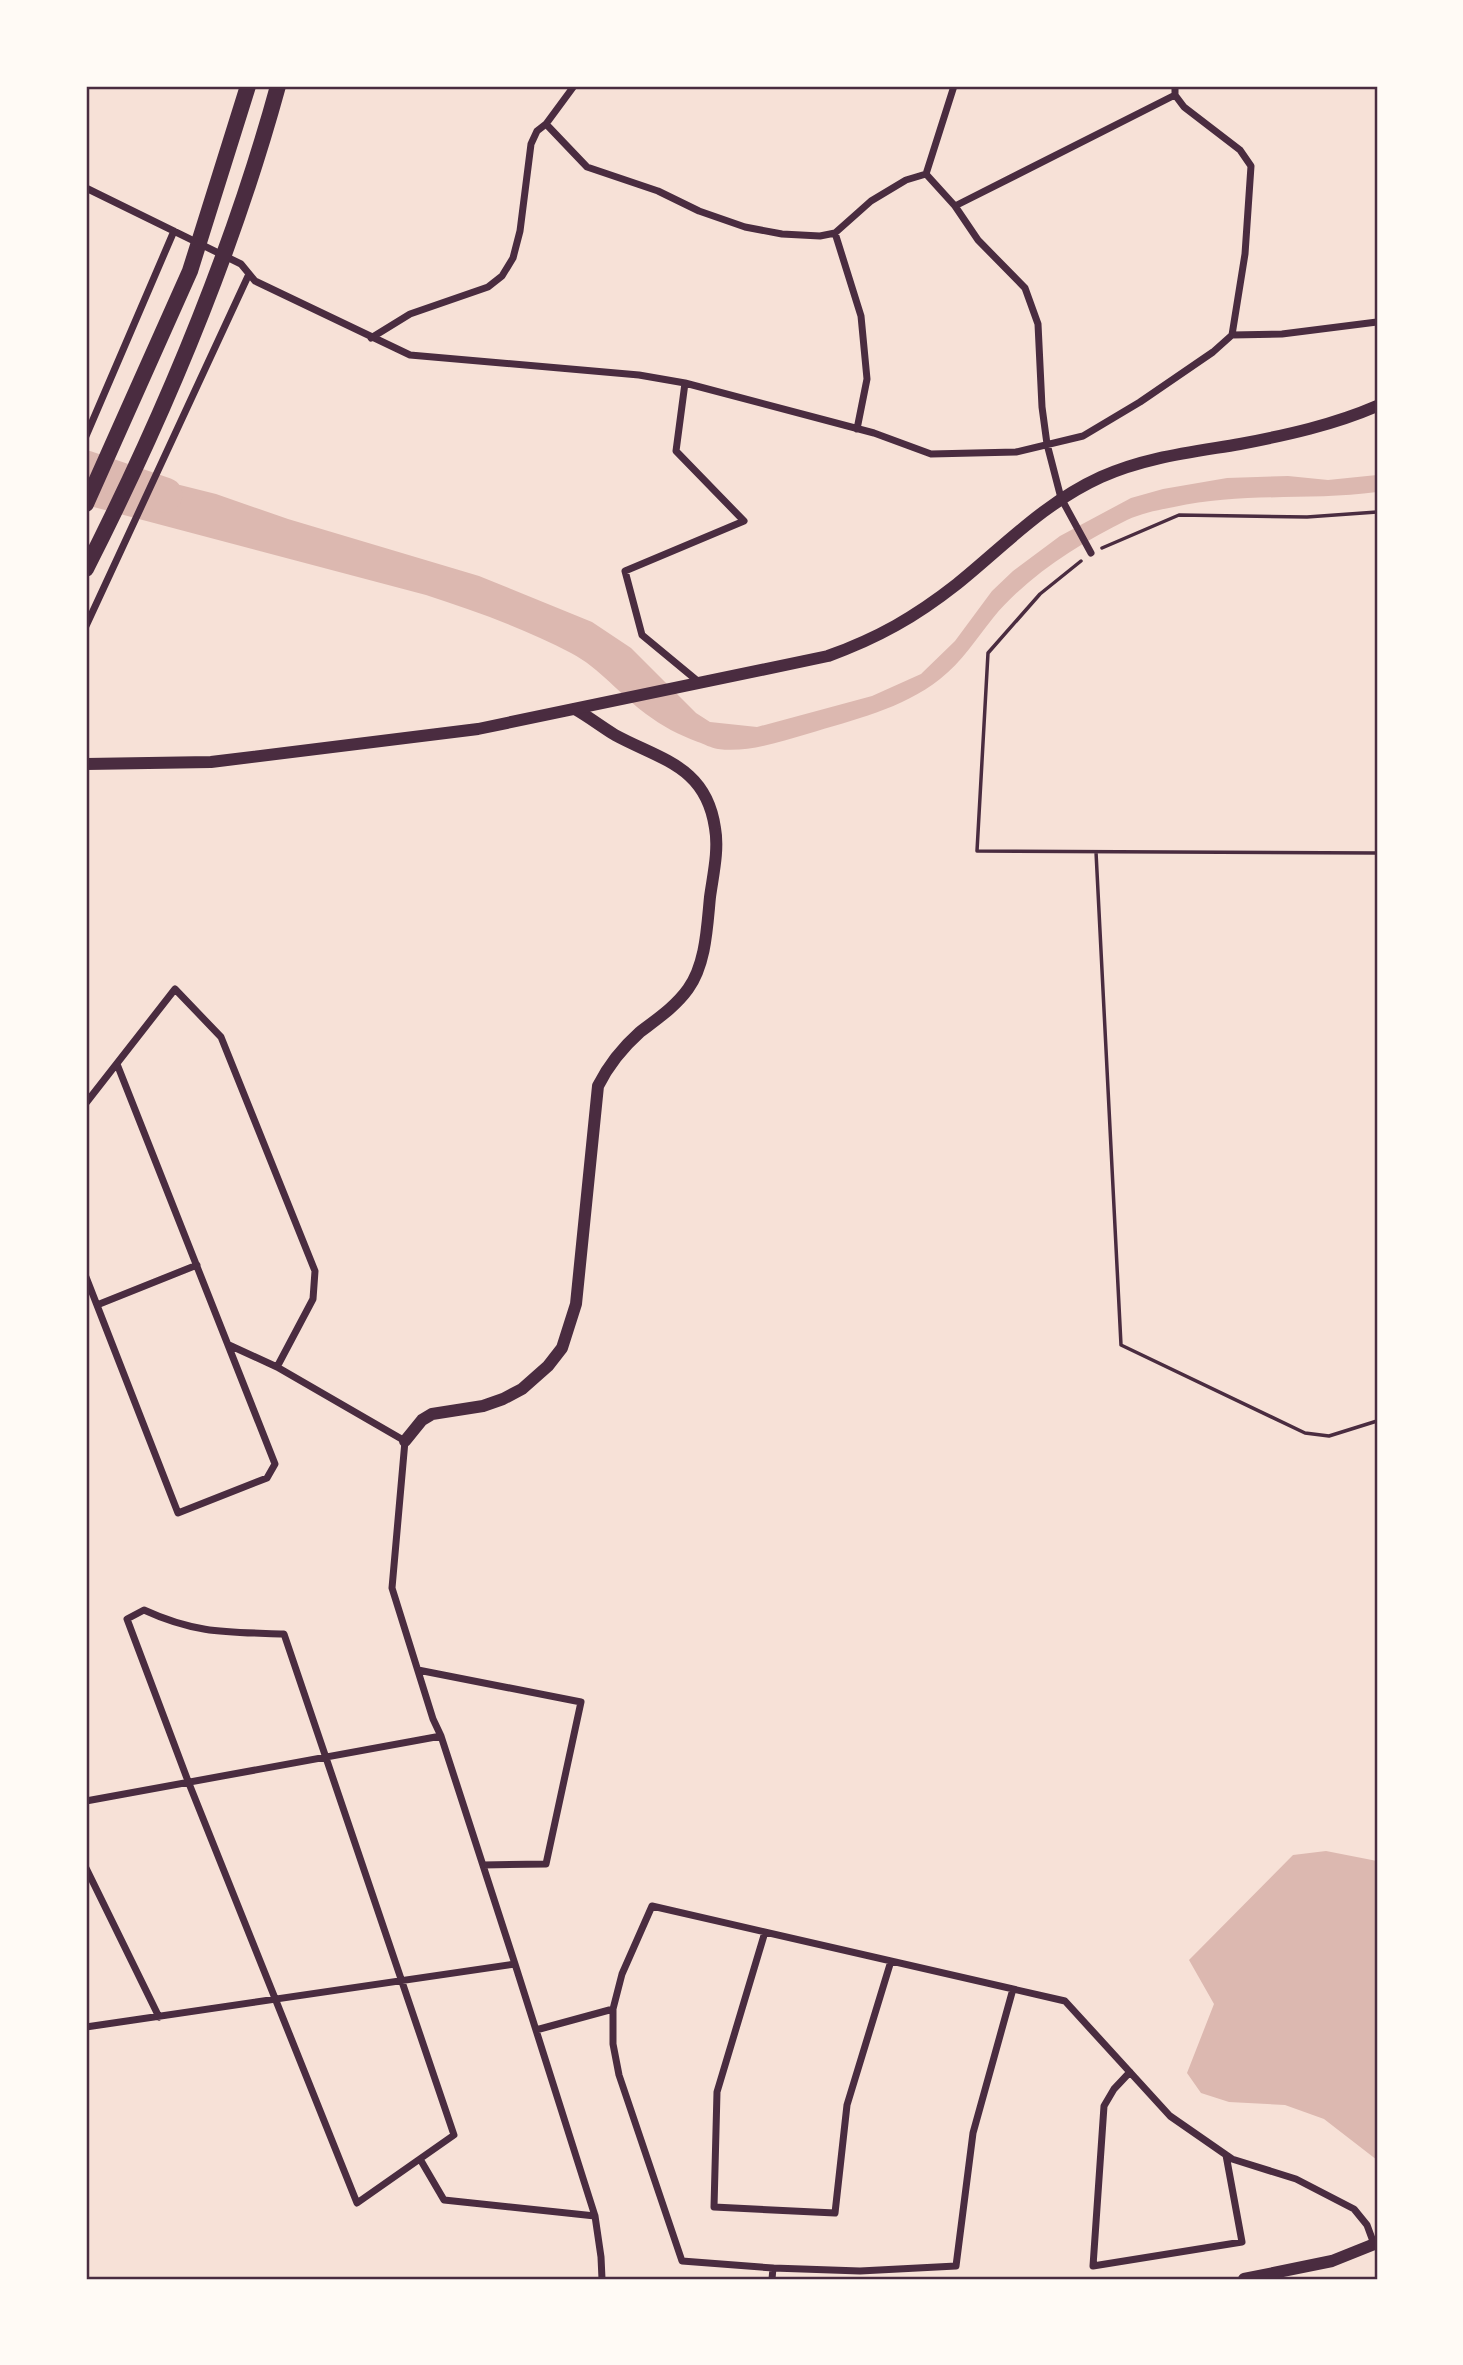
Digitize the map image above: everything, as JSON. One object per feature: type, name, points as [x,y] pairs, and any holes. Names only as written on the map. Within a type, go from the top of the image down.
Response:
[{"type":"highway","points":[[86,504],[190,271],[248,86]]},
{"type":"highway","points":[[86,569],[168,397],[215,282],[256,169],[278,86]]},
{"type":"main road","points":[[86,764],[211,762],[478,729],[828,656],[868,642],[892,629],[956,584],[1028,522],[1061,498],[1101,477],[1133,465],[1310,430],[1377,406]]},
{"type":"main road","points":[[405,1441],[422,1420],[432,1413],[483,1406],[522,1389],[548,1366],[562,1348],[576,1304],[598,1086],[609,1063],[676,1004],[690,987],[701,958],[707,928],[716,830],[712,812],[704,796],[695,781],[677,764],[615,735],[575,709]]},
{"type":"main road","points":[[1244,2279],[1332,2261],[1376,2243]]},
{"type":"street","points":[[371,338],[410,314],[488,287],[502,276],[513,258],[520,230],[531,144],[537,131],[546,124],[574,86]]},
{"type":"street","points":[[926,174],[954,86]]},
{"type":"street","points":[[86,188],[241,264],[255,281],[410,355],[639,375],[685,383],[857,429],[931,454],[1016,452],[1083,436],[1213,352],[1232,335],[1245,254],[1251,166],[1240,150],[1184,107],[1175,90],[955,205]]},
{"type":"street","points":[[546,124],[587,167],[658,191],[699,211],[745,227],[782,234],[820,236],[835,233],[871,201],[906,180],[926,174]]},
{"type":"street","points":[[926,174],[955,205],[978,240],[1026,288],[1038,324],[1042,407],[1047,444],[1061,498],[1091,553]]},
{"type":"street","points":[[86,436],[174,231]]},
{"type":"street","points":[[835,233],[861,316],[867,379],[857,429]]},
{"type":"street","points":[[86,626],[249,274]]},
{"type":"street","points":[[1232,335],[1282,334],[1377,322]]},
{"type":"street","points":[[685,383],[677,450],[744,520],[625,571],[642,635],[694,684]]},
{"type":"street","points":[[86,1103],[175,989],[221,1037],[315,1271],[313,1299],[277,1367]]},
{"type":"street","points":[[86,1277],[178,1513],[267,1478],[275,1464],[117,1064]]},
{"type":"street","points":[[97,1305],[197,1265]]},
{"type":"street","points":[[229,1345],[277,1367],[405,1441],[392,1588],[595,2216],[602,2279]]},
{"type":"street","points":[[145,1610],[172,1623],[209,1632],[284,1634],[326,1756],[454,2134],[358,2203],[188,1780],[127,1619],[145,1610]]},
{"type":"street","points":[[418,1670],[581,1702],[546,1864],[483,1865]]},
{"type":"street","points":[[86,1801],[188,1780],[441,1736]]},
{"type":"street","points":[[86,1868],[159,2017]]},
{"type":"street","points":[[1013,1989],[973,2133],[956,2266],[860,2271],[682,2261],[619,2075],[613,2044],[613,2009],[622,1974],[652,1906],[1013,1989],[1065,2001],[1170,2116],[1232,2159],[1296,2179],[1354,2210],[1367,2225],[1376,2243]]},
{"type":"street","points":[[765,1932],[717,2092],[714,2207],[835,2213],[847,2105],[891,1961]]},
{"type":"street","points":[[86,2027],[514,1964]]},
{"type":"street","points":[[536,2030],[613,2009]]},
{"type":"street","points":[[1130,2072],[1114,2089],[1104,2106],[1093,2266],[1242,2242],[1226,2154]]},
{"type":"street","points":[[419,2159],[443,2200],[595,2216]]},
{"type":"street","points":[[772,2279],[773,2268]]},
{"type":"path","points":[[1377,512],[1307,517],[1179,515],[1091,553],[1040,594],[988,653],[977,851],[1377,853]]},
{"type":"path","points":[[1096,852],[1121,1345],[1305,1433],[1329,1436],[1377,1421]]},
{"type":"shaded area","points":[[86,470],[133,482],[180,485],[216,494],[288,519],[479,576],[592,622],[631,648],[696,713],[710,722],[757,727],[872,696],[921,674],[955,641],[992,591],[1013,571],[1060,536],[1131,498],[1163,489],[1227,478],[1288,476],[1328,480],[1377,475],[1377,492],[1199,502],[1133,518],[1091,539],[1038,575],[1006,603],[955,665],[940,679],[910,698],[859,718],[774,743],[729,750],[710,747],[664,726],[637,707],[581,659],[554,644],[500,621],[426,595],[86,505]]},
{"type":"shaded area","points":[[1326,1851],[1377,1861],[1377,2160],[1324,2119],[1285,2105],[1229,2102],[1201,2093],[1187,2073],[1214,2004],[1189,1960],[1293,1855]]},
{"type":"waterway","points":[[86,468],[165,495]]}]
